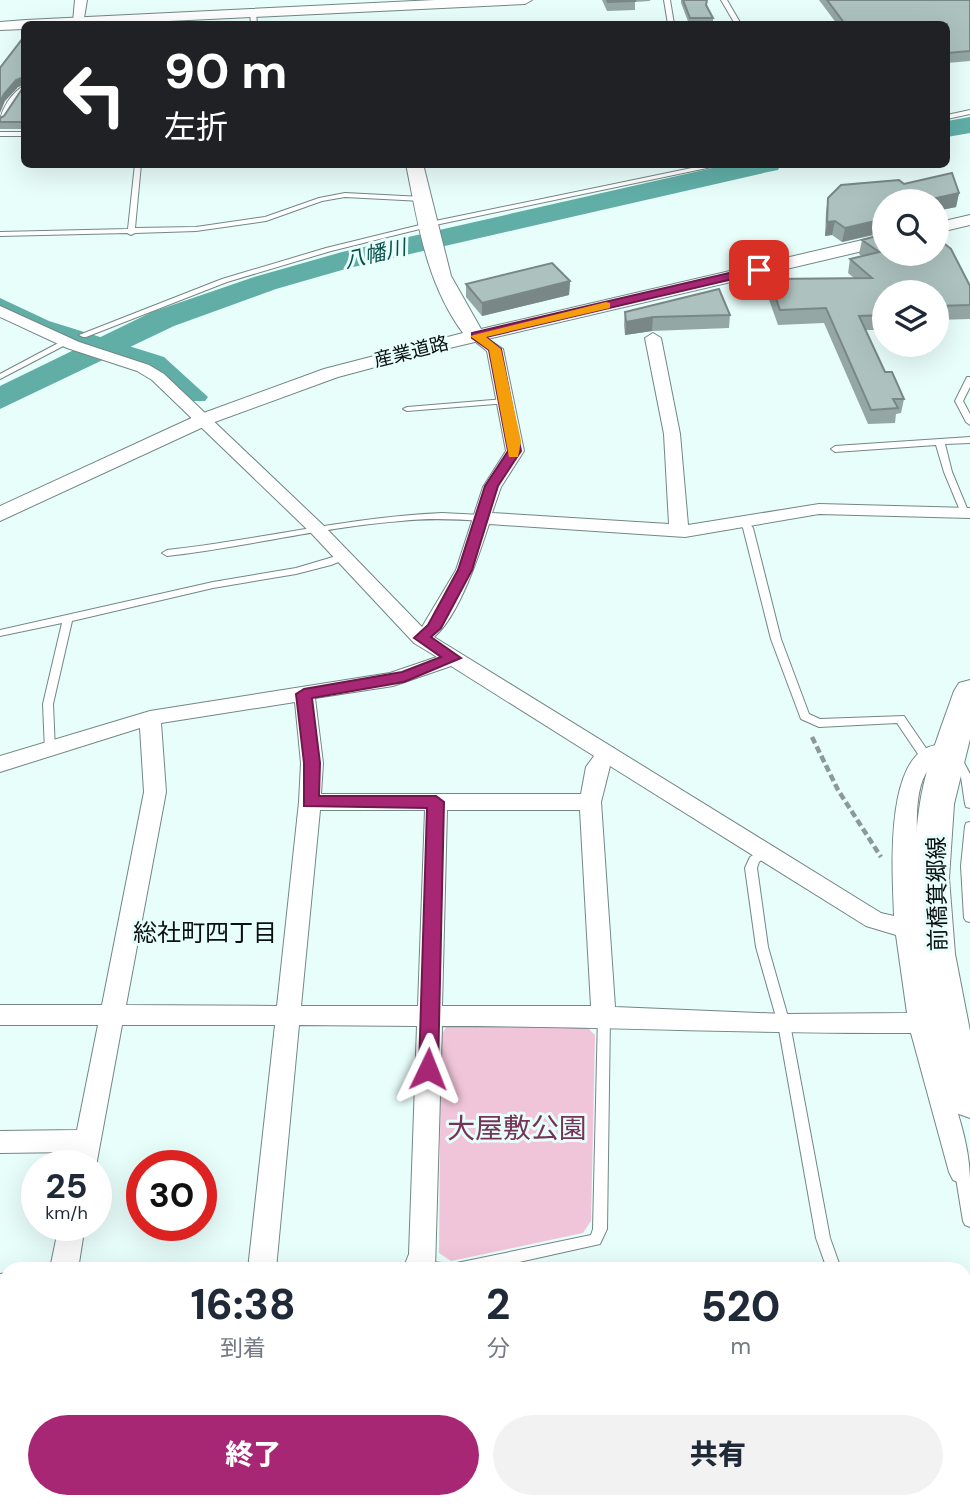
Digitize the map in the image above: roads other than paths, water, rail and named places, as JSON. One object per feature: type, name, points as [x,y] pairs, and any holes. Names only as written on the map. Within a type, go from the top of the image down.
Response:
[{"type":"main road","name":"前橋箕郷線","points":[[970,691],[937,755],[934,922],[947,1019],[970,1099]]},
{"type":"street","points":[[79,21],[81,0]]},
{"type":"street","points":[[166,21],[253,19],[379,4],[525,0]]},
{"type":"street","points":[[0,26],[21,24]]},
{"type":"street","points":[[415,168],[445,290],[476,336],[495,349],[515,451],[492,486],[465,570],[433,628],[421,638]]},
{"type":"street","points":[[949,225],[970,220]]},
{"type":"street","name":"産業道路","points":[[0,514],[205,419],[309,380],[476,336],[872,243]]},
{"type":"street","points":[[0,311],[158,377],[205,419],[318,530],[421,638],[874,920],[904,928]]},
{"type":"street","points":[[653,338],[672,434],[679,531]]},
{"type":"street","points":[[482,518],[679,531],[829,508],[968,513]]},
{"type":"street","points":[[0,764],[50,751],[150,718],[404,677],[453,658]]},
{"type":"street","points":[[263,1262],[310,802],[312,763],[304,694]]},
{"type":"street","points":[[86,1150],[156,784],[150,718]]},
{"type":"street","points":[[604,1016],[590,802],[597,767],[608,754]]},
{"type":"street","points":[[937,755],[914,773],[909,788],[904,928],[919,1023],[938,1101],[962,1172]]},
{"type":"street","points":[[310,802],[590,802]]},
{"type":"street","points":[[419,1262],[436,802]]},
{"type":"street","points":[[0,1015],[604,1016],[784,1024],[919,1023]]},
{"type":"street","points":[[0,1142],[62,1150]]},
{"type":"street","points":[[67,1262],[69,1241]]},
{"type":"lane","points":[[667,0],[670,21]]},
{"type":"lane","points":[[724,0],[736,21]]},
{"type":"lane","points":[[0,122],[21,90]]},
{"type":"lane","points":[[950,116],[970,112]]},
{"type":"lane","points":[[0,134],[21,134]]},
{"type":"lane","points":[[131,233],[138,168]]},
{"type":"lane","points":[[0,377],[74,340],[271,265],[428,227],[704,168]]},
{"type":"lane","points":[[0,234],[131,233],[196,229],[256,221],[321,199],[345,195],[422,199]]},
{"type":"lane","points":[[970,379],[959,401],[970,422]]},
{"type":"lane","points":[[407,409],[505,401]]},
{"type":"lane","points":[[835,449],[970,440]]},
{"type":"lane","points":[[940,443],[948,472],[968,513]]},
{"type":"lane","points":[[167,553],[387,518],[449,515],[482,518]]},
{"type":"lane","points":[[744,522],[748,528],[776,639],[805,716],[811,722],[900,719],[937,755],[962,767],[970,804]]},
{"type":"lane","points":[[0,633],[66,621],[215,585],[330,563],[343,557]]},
{"type":"lane","points":[[50,751],[48,704],[66,621]]},
{"type":"lane","points":[[970,826],[967,866],[970,918]]},
{"type":"lane","points":[[765,852],[754,860],[751,868],[762,947],[784,1024],[822,1238],[831,1262]]},
{"type":"lane","points":[[490,1262],[595,1240],[600,1228],[604,1016]]},
{"type":"lane","points":[[962,1172],[970,1221]]},
{"type":"waterway","name":"八幡川","points":[[950,128],[970,125]]},
{"type":"waterway","name":"八幡川","points":[[0,399],[163,319],[265,283],[342,261],[750,168]]},
{"type":"waterway","name":"八幡川","points":[[0,303],[43,325],[157,361],[198,397]]},
{"type":"district","name":"総社町四丁目","points":[[205,933]]},
{"type":"park label","name":"大屋敷公園","points":[[517,1128]]}]
